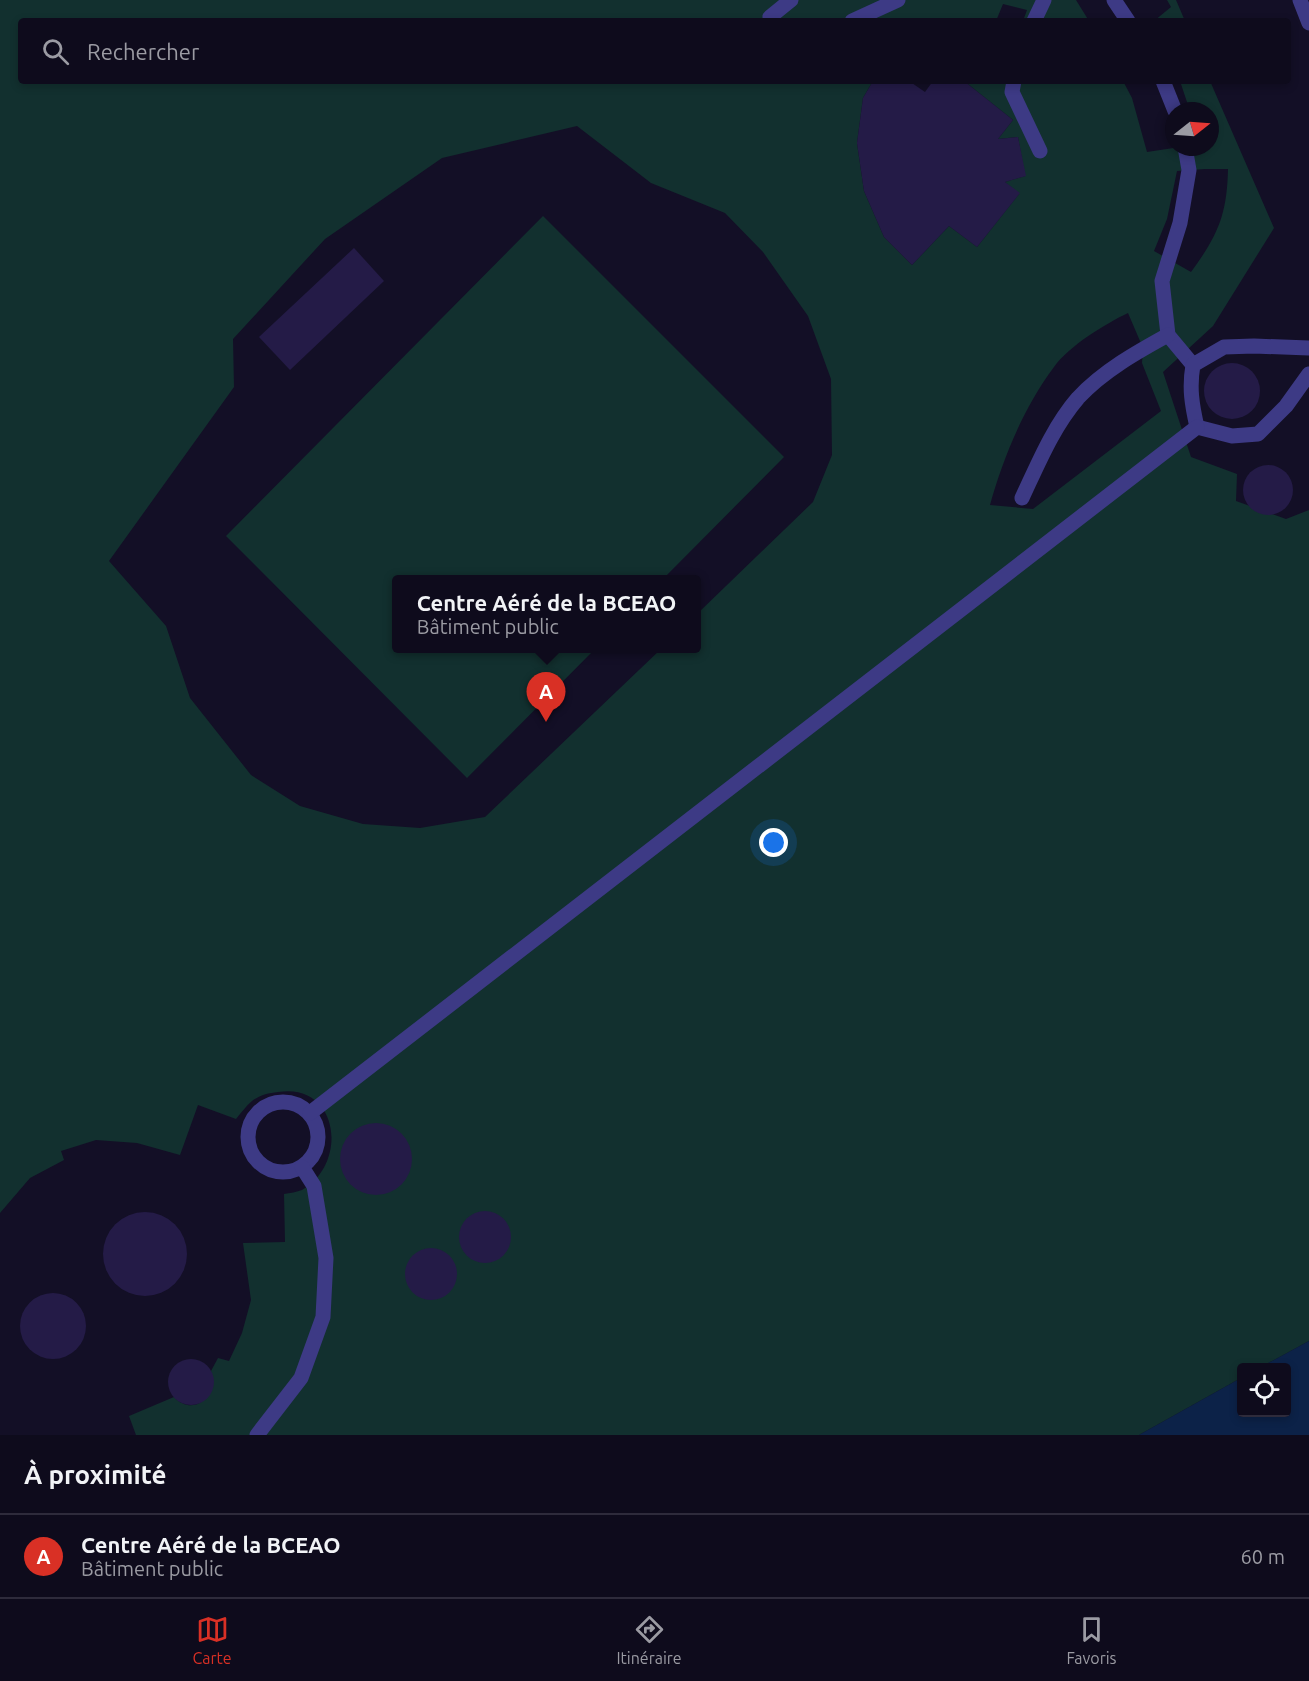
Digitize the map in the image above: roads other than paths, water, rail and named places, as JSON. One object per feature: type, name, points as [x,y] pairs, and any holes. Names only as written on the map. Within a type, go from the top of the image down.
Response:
[{"type":"street","points":[[770,18],[791,0]]},
{"type":"street","points":[[859,18],[898,0]]},
{"type":"street","points":[[1036,18],[1044,0]]},
{"type":"street","points":[[1114,0],[1126,18]]},
{"type":"street","points":[[1300,0],[1309,23]]},
{"type":"street","points":[[1013,84],[1012,92],[1040,152]]},
{"type":"street","points":[[1164,84],[1171,102]]},
{"type":"street","points":[[1187,156],[1189,170],[1180,223],[1162,281],[1168,335],[1193,365],[1190,385],[1191,401],[1197,428]]},
{"type":"street","points":[[1022,498],[1053,434],[1079,398],[1114,367],[1168,335]]},
{"type":"street","points":[[1193,365],[1224,347],[1309,348]]},
{"type":"street","points":[[1197,428],[1232,436],[1258,434],[1286,406],[1309,374]]},
{"type":"street","points":[[309,1113],[1197,428]]},
{"type":"street","points":[[280,1101],[297,1104],[309,1113],[317,1126],[318,1142],[313,1156],[302,1167],[287,1173],[271,1171],[257,1162],[249,1148],[247,1132],[253,1117],[265,1106],[280,1101]]},
{"type":"street","points":[[258,1435],[301,1378],[323,1317],[326,1258],[314,1186],[302,1167]]},
{"type":"water","points":[[1309,1341],[1309,1435],[1139,1435],[1237,1380],[1237,1417],[1291,1417],[1291,1363],[1268,1363]]},
{"type":"place","name":"Centre Aéré de la BCEAO","points":[[546,722]]}]
